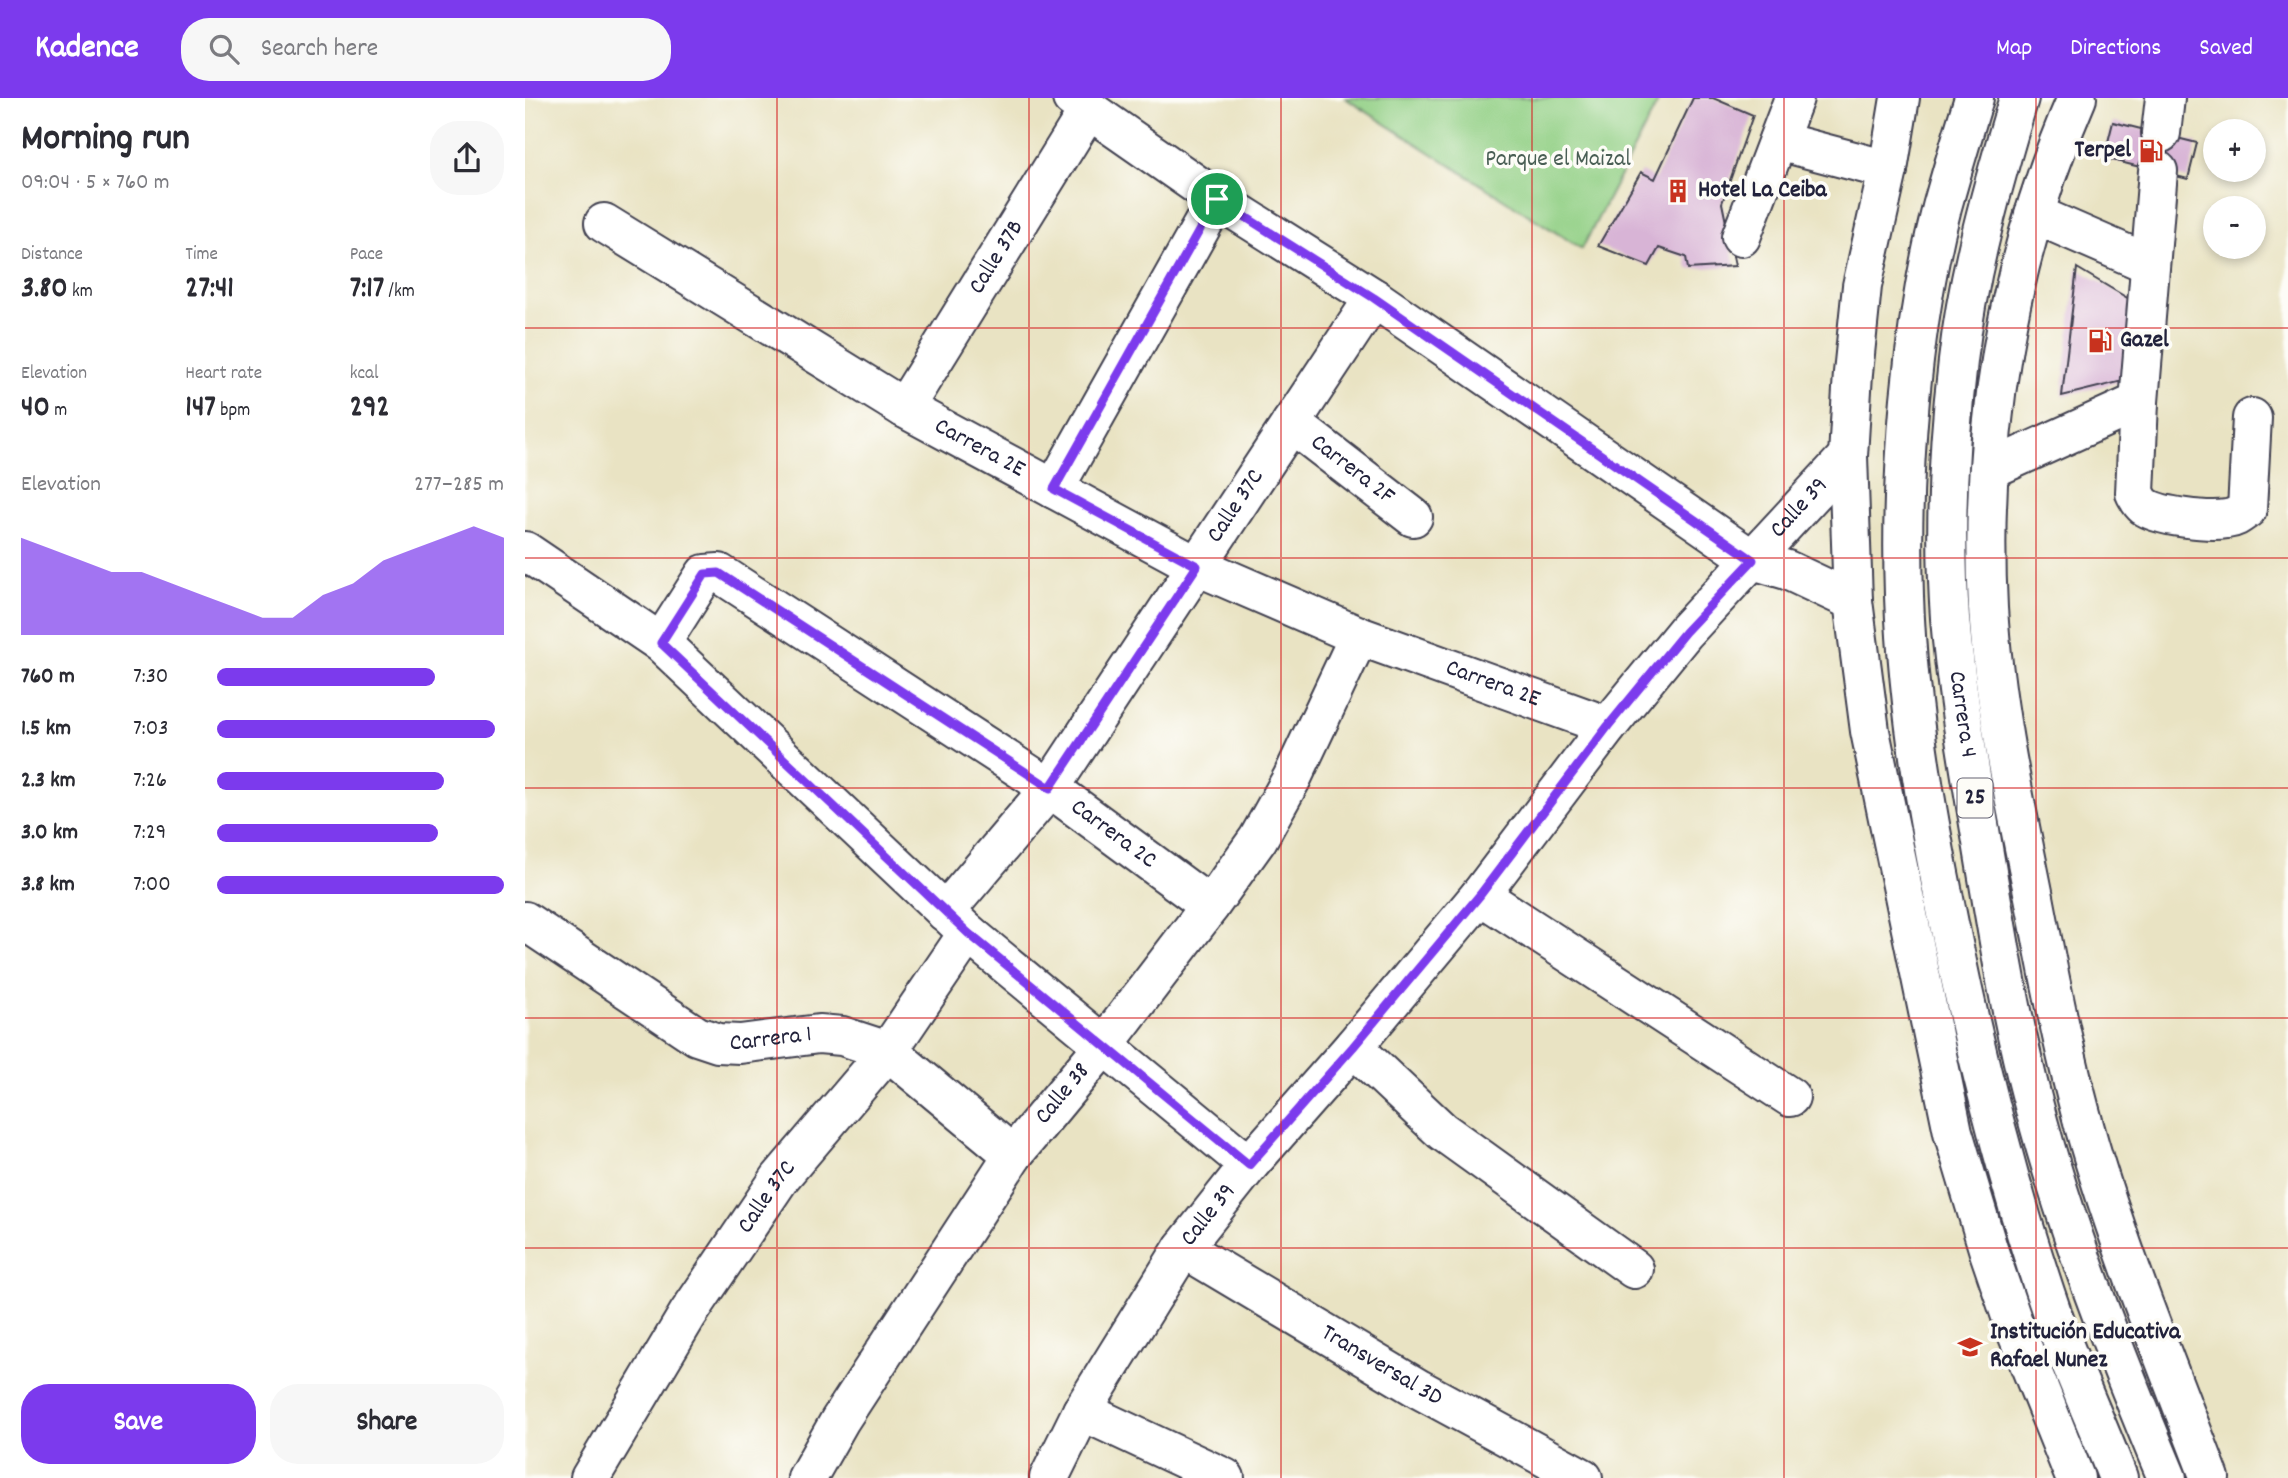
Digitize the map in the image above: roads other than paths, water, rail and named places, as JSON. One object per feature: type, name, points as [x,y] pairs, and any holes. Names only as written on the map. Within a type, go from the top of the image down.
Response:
[{"type":"main road","points":[[1741,237],[1794,98]]},
{"type":"main road","points":[[1900,98],[1888,170],[1863,286],[1853,373],[1848,456],[1853,601],[1870,732],[1953,1132],[2016,1331],[2075,1478]]},
{"type":"main road","name":"Carrera 4","points":[[1974,98],[1942,209],[1918,338],[1904,502],[1904,596],[1910,682],[1943,897],[1991,1118],[2055,1323],[2118,1478]]},
{"type":"main road","name":"Carrera 4","points":[[2019,98],[1991,196],[1968,292],[1958,361],[1951,440],[1948,530],[1952,629],[1960,702],[1987,872],[2008,992],[2032,1100],[2056,1184],[2167,1478]]},
{"type":"main road","points":[[2077,98],[2054,150],[2034,215],[2013,294],[2000,359],[1989,470],[1989,610],[1998,696],[2017,811],[2073,1084],[2098,1174],[2134,1279],[2210,1478]]},
{"type":"main road","points":[[1081,103],[1217,199],[1374,298],[1753,560]]},
{"type":"main road","name":"Calle 37B","points":[[904,408],[1081,103]]},
{"type":"main road","points":[[1778,141],[1888,170]]},
{"type":"main road","points":[[2158,171],[2139,402],[2135,493],[2142,505],[2154,512],[2195,519],[2227,520],[2238,516],[2246,509],[2252,418]]},
{"type":"main road","points":[[1054,489],[1217,199]]},
{"type":"main road","points":[[2034,215],[2149,264]]},
{"type":"main road","name":"Carrera 2E","points":[[604,223],[904,408],[1197,566],[1359,636],[1608,726]]},
{"type":"main road","name":"Calle 37C","points":[[590,1478],[688,1314],[780,1178],[888,1051],[957,923],[1050,788],[1374,298]]},
{"type":"main road","points":[[1989,470],[2139,402]]},
{"type":"main road","name":"Carrera 2F","points":[[1291,423],[1413,517]]},
{"type":"main road","name":"Calle 39","points":[[1049,1478],[1082,1411],[1183,1248],[1249,1165],[1353,1047],[1480,895],[1608,726],[1685,632],[1848,456]]},
{"type":"main road","points":[[525,551],[661,643],[957,923],[1249,1165]]},
{"type":"main road","name":"Calle 39","points":[[1753,560],[1798,575],[1853,601]]},
{"type":"main road","name":"Carrera 2C","points":[[661,643],[698,582],[705,574],[719,573],[1050,788],[1210,906]]},
{"type":"main road","name":"Calle 38","points":[[807,1478],[840,1420],[1013,1155],[1104,1045],[1258,839],[1292,778],[1359,636]]},
{"type":"main road","points":[[1480,895],[1790,1097]]},
{"type":"main road","name":"Carrera 1","points":[[525,921],[697,1036],[718,1043],[740,1044],[819,1034],[842,1036],[888,1051],[1013,1155]]},
{"type":"main road","points":[[1353,1047],[1442,1131],[1634,1269]]},
{"type":"main road","name":"Transversal 3D","points":[[1183,1248],[1419,1390],[1583,1478]]},
{"type":"main road","points":[[1082,1411],[1225,1478]]},
{"type":"place","name":"Terpel","points":[[2151,151]]},
{"type":"place","name":"Hotel La Ceiba","points":[[1678,191]]},
{"type":"place","name":"Gazel","points":[[2100,341]]},
{"type":"place","name":"Institución Educativa Rafael Nunez","points":[[1970,1347]]},
{"type":"park label","name":"Parque el Maizal","points":[[1558,160]]}]
